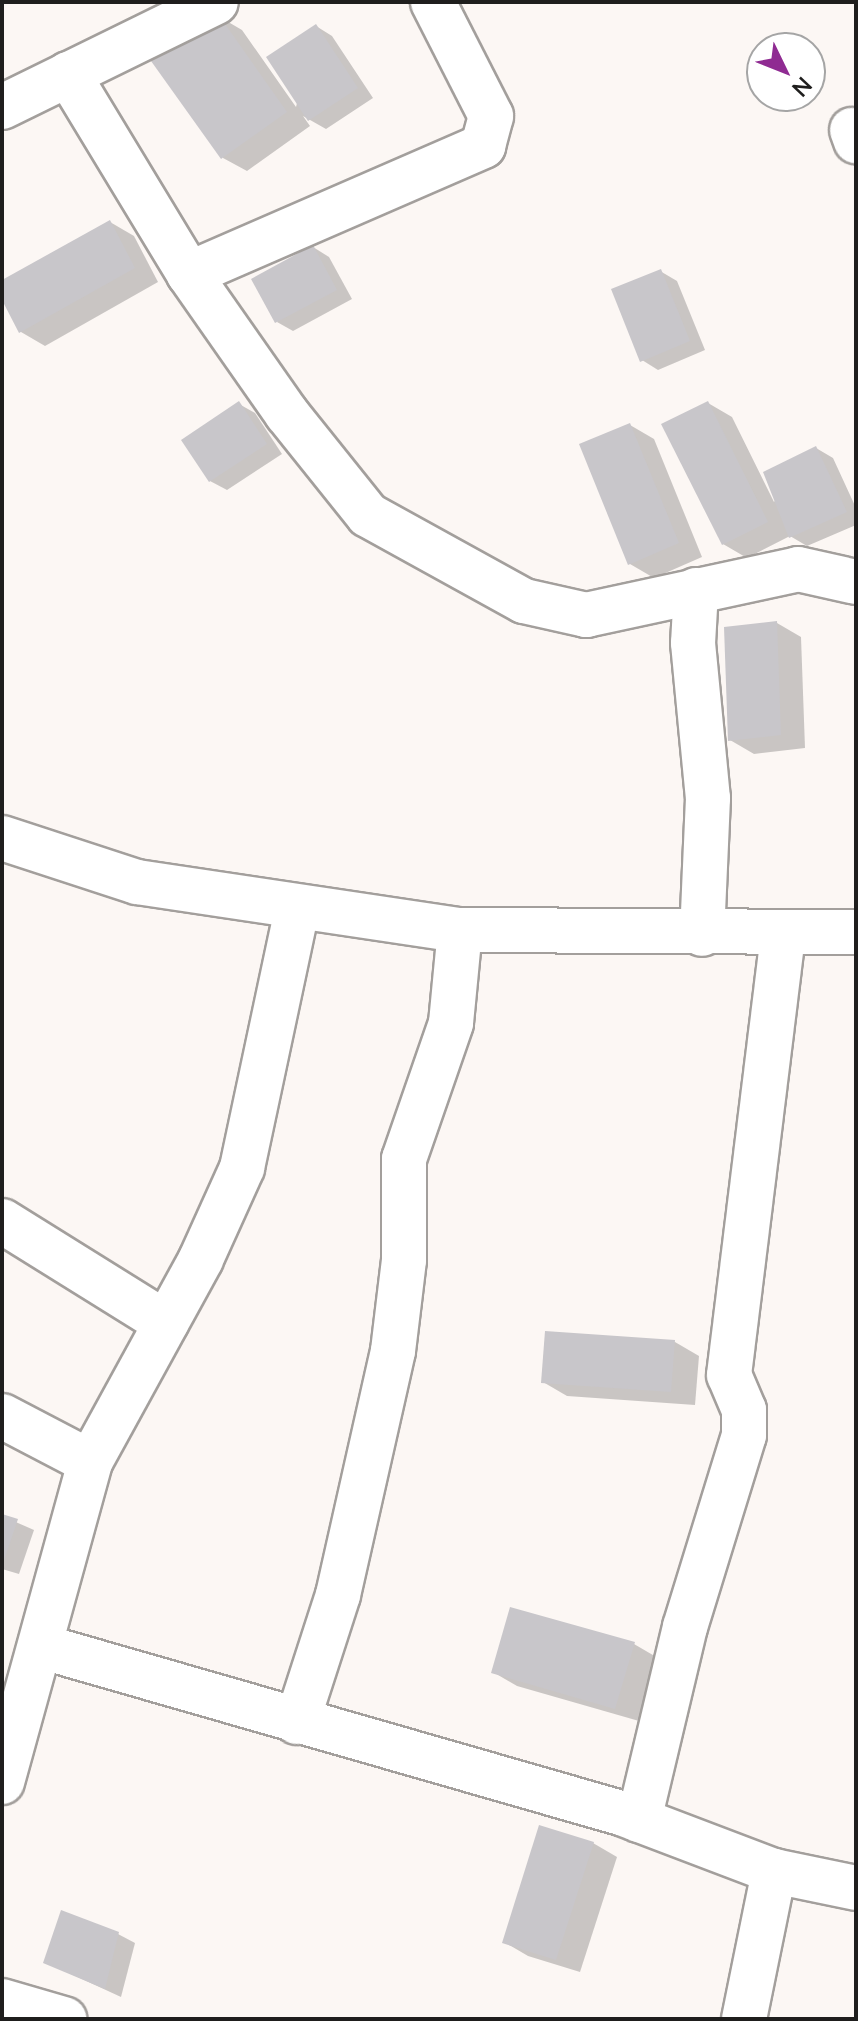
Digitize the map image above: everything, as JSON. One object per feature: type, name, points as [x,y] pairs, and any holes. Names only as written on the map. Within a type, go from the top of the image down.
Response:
[{"type":"street","points":[[2,107],[215,2]]},
{"type":"street","points":[[189,274],[483,146],[491,116],[433,2]]},
{"type":"street","points":[[68,74],[189,274],[287,414],[368,515],[524,601],[586,615],[798,569],[856,582]]},
{"type":"street","points":[[696,590],[693,643],[708,798],[702,934]]},
{"type":"street","points":[[2,838],[137,882],[297,909],[460,930],[783,935],[856,932]]},
{"type":"street","points":[[2,1782],[90,1462],[166,1323],[242,1168],[297,909]]},
{"type":"street","points":[[297,1722],[338,1595],[393,1351],[404,1260],[404,1159],[451,1023],[460,930]]},
{"type":"street","points":[[639,1820],[685,1627],[744,1435],[744,1410],[729,1375],[783,935]]},
{"type":"street","points":[[2,1221],[166,1323]]},
{"type":"street","points":[[2,1416],[90,1462]]},
{"type":"street","points":[[40,1646],[639,1820],[774,1871],[856,1888]]},
{"type":"street","points":[[744,2019],[774,1871]]},
{"type":"street","points":[[2,2001],[64,2019]]},
{"type":"building","points":[[218,14],[287,112],[221,159],[151,61]]},
{"type":"building","points":[[316,24],[358,88],[308,121],[266,57]]},
{"type":"building","points":[[110,220],[135,268],[19,333],[2,300],[2,280]]},
{"type":"building","points":[[313,245],[337,290],[275,323],[251,279]]},
{"type":"building","points":[[661,269],[690,341],[640,362],[611,289]]},
{"type":"building","points":[[239,401],[267,444],[209,482],[181,440]]},
{"type":"building","points":[[708,401],[768,522],[722,545],[661,424]]},
{"type":"building","points":[[630,423],[679,543],[628,565],[579,444]]},
{"type":"building","points":[[816,446],[847,512],[789,538],[763,472]]},
{"type":"building","points":[[777,621],[781,735],[728,741],[724,627]]},
{"type":"building","points":[[545,1331],[675,1340],[671,1392],[541,1383]]},
{"type":"building","points":[[2,1514],[18,1519],[2,1566]]},
{"type":"building","points":[[510,1607],[635,1642],[615,1709],[491,1673]]},
{"type":"building","points":[[539,1825],[594,1842],[556,1960],[502,1943]]},
{"type":"building","points":[[61,1910],[119,1932],[105,1989],[43,1963]]}]
